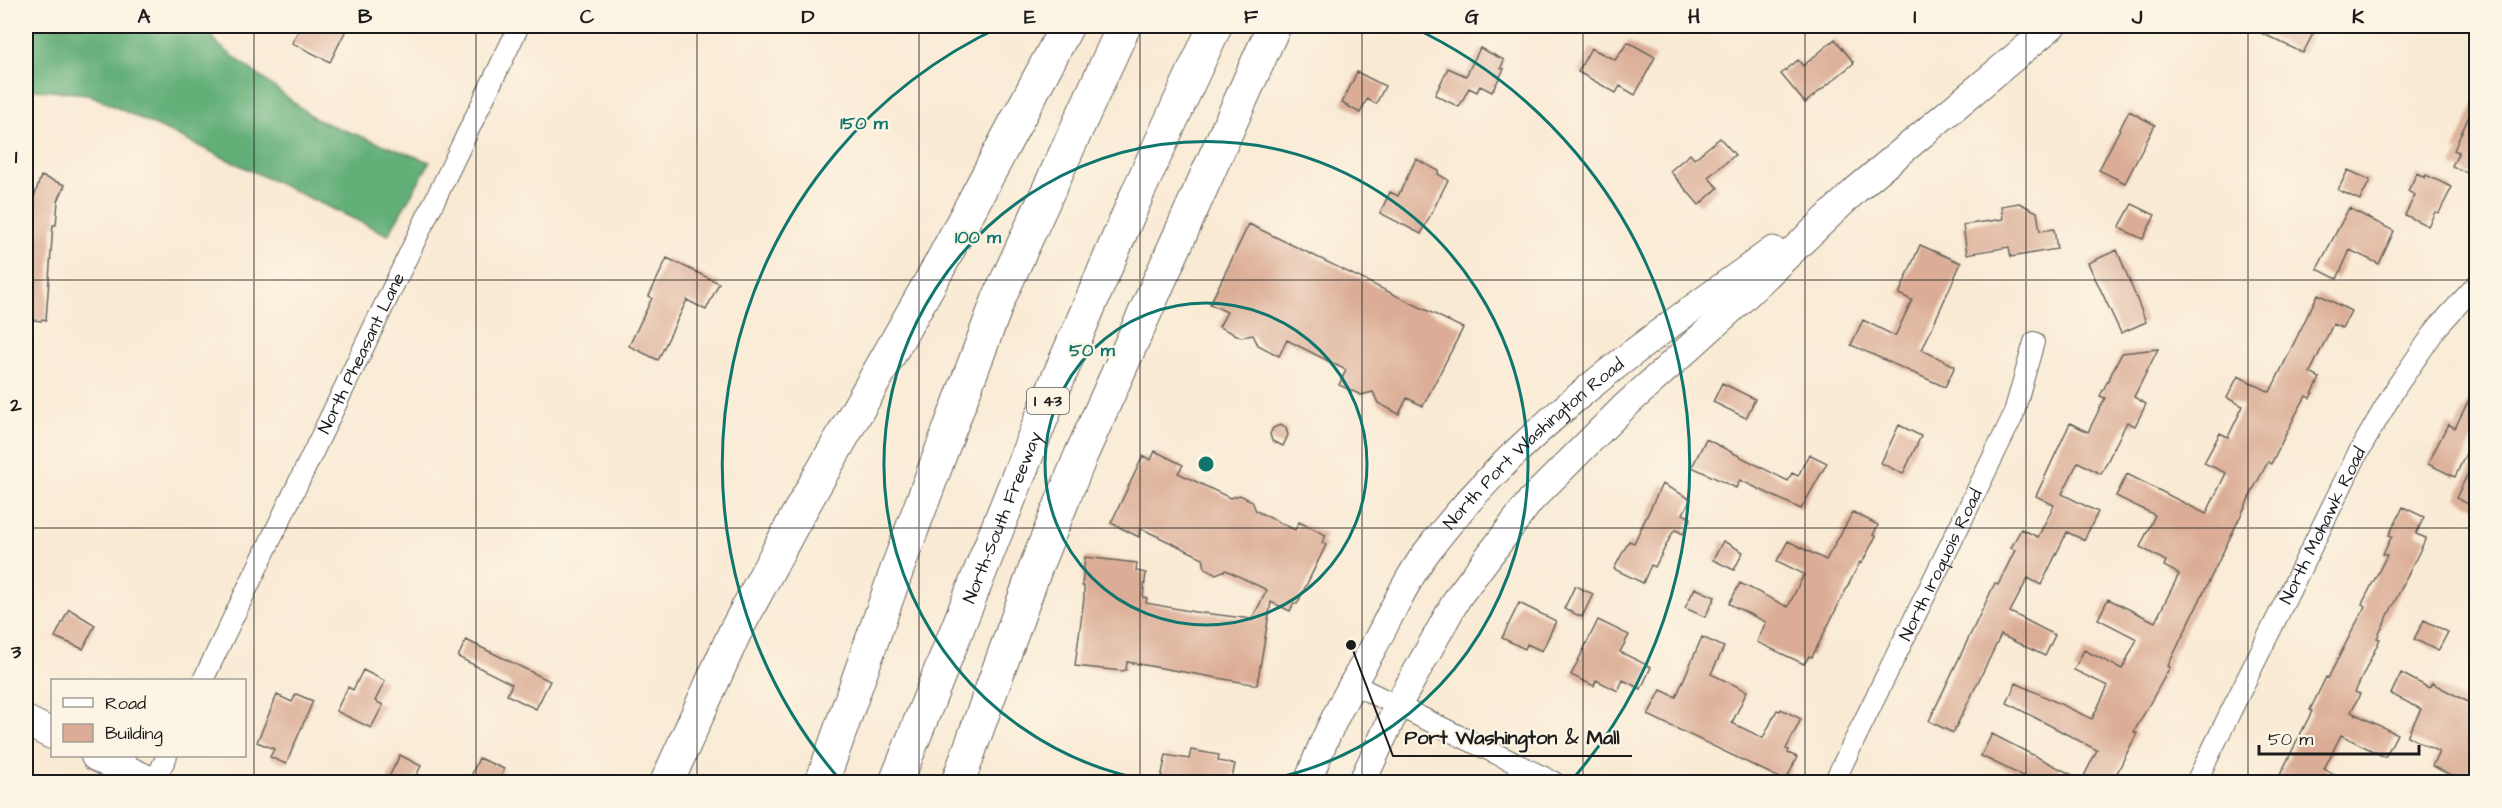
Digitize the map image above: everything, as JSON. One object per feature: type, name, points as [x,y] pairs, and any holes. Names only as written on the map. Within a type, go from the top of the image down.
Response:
[{"type":"highway","points":[[667,783],[735,632],[796,518],[940,265],[1067,26]]},
{"type":"highway","points":[[822,783],[900,561],[999,298],[1124,26]]},
{"type":"highway","name":"North-South Freeway","points":[[896,783],[1050,397],[1139,190],[1215,26]]},
{"type":"highway","points":[[958,783],[1037,564],[1081,455],[1274,26]]},
{"type":"main road","name":"North Port Washington Road","points":[[1308,783],[1325,738],[1425,554],[1491,476],[1579,396],[1678,319],[1857,189],[2052,26]]},
{"type":"main road","name":"North Port Washington Road","points":[[1362,783],[1398,705],[1458,597],[1531,500],[1624,406],[1733,308],[1857,189]]},
{"type":"main road","points":[[26,721],[51,734]]},
{"type":"main road","points":[[98,757],[153,783]]},
{"type":"street","name":"North Pheasant Lane","points":[[204,679],[519,26]]},
{"type":"street","name":"North Mohawk Road","points":[[2196,783],[2358,453],[2397,386],[2437,328],[2476,285]]},
{"type":"street","name":"North Iroquois Road","points":[[1834,783],[2013,416],[2034,342]]},
{"type":"street","points":[[1353,684],[1554,783]]},
{"type":"street","points":[[153,783],[166,757]]},
{"type":"green space","points":[[26,26],[203,26],[220,46],[317,120],[430,162],[388,235],[88,94],[26,89]]},
{"type":"building","points":[[301,26],[348,26],[330,62],[292,43]]},
{"type":"building","points":[[2247,26],[2317,26],[2303,53]]},
{"type":"building","points":[[1835,39],[1854,63],[1805,103],[1781,74],[1798,60],[1803,66]]},
{"type":"building","points":[[1628,42],[1655,57],[1635,95],[1620,86],[1616,93],[1578,72],[1591,48],[1615,60]]},
{"type":"building","points":[[1480,48],[1504,60],[1501,68],[1504,69],[1492,92],[1480,86],[1477,92],[1469,88],[1459,107],[1435,95],[1448,68],[1466,76]]},
{"type":"building","points":[[1357,72],[1385,86],[1376,104],[1367,99],[1360,113],[1342,103]]},
{"type":"building","points":[[2476,100],[2476,177],[2452,166],[2459,152],[2454,150]]},
{"type":"building","points":[[2129,111],[2155,125],[2125,183],[2099,170]]},
{"type":"building","points":[[1720,138],[1735,155],[1708,177],[1718,188],[1699,205],[1670,171],[1690,154],[1694,159]]},
{"type":"building","points":[[1416,159],[1439,171],[1438,174],[1448,180],[1421,234],[1380,213],[1390,192],[1398,196]]},
{"type":"building","points":[[2348,170],[2370,180],[2360,200],[2338,190]]},
{"type":"building","points":[[2417,173],[2452,187],[2439,213],[2435,212],[2428,226],[2405,215],[2415,195],[2408,191]]},
{"type":"building","points":[[41,176],[65,185],[58,201],[56,225],[53,225],[46,320],[41,321],[26,319],[26,222]]},
{"type":"building","points":[[2019,203],[2037,212],[2040,231],[2054,229],[2057,249],[2011,257],[2009,247],[1967,254],[1963,225],[2003,219],[2001,206]]},
{"type":"building","points":[[2132,204],[2155,215],[2143,239],[2119,228]]},
{"type":"building","points":[[2349,208],[2394,231],[2379,264],[2350,250],[2337,279],[2317,269]]},
{"type":"building","points":[[1249,224],[1463,328],[1423,406],[1407,398],[1399,414],[1378,403],[1373,392],[1361,395],[1339,385],[1346,370],[1287,340],[1279,356],[1258,345],[1253,335],[1241,337],[1219,327],[1227,312],[1210,304]]},
{"type":"building","points":[[1920,245],[1961,263],[1922,350],[1955,366],[1945,387],[1851,345],[1863,320],[1895,336],[1912,300],[1899,294]]},
{"type":"building","points":[[2117,250],[2146,322],[2121,333],[2088,263]]},
{"type":"building","points":[[667,258],[719,283],[706,310],[687,300],[658,360],[629,346],[652,298],[649,296]]},
{"type":"building","points":[[2318,294],[2351,311],[2342,328],[2333,324],[2310,373],[2320,378],[2310,398],[2306,396],[2271,464],[2268,462],[2255,486],[2168,666],[2170,667],[2134,732],[2137,733],[2112,783],[2037,783],[1981,756],[1992,734],[2082,780],[2097,750],[2007,703],[2016,683],[2092,719],[2108,686],[2074,670],[2084,650],[2122,669],[2137,639],[2098,619],[2108,599],[2155,622],[2179,574],[2164,566],[2166,561],[2140,547],[2155,515],[2116,496],[2127,474],[2206,514],[2226,473],[2204,463],[2220,433],[2228,437],[2243,406],[2227,398],[2238,376],[2270,392]]},
{"type":"building","points":[[2158,349],[2134,397],[2146,404],[2135,426],[2127,422],[2101,474],[2078,462],[2062,494],[2098,512],[2084,540],[2067,532],[2041,585],[2028,578],[2010,612],[2055,635],[2045,656],[2001,635],[1953,733],[1929,721],[1995,583],[1998,585],[2015,550],[2011,548],[2021,529],[2038,537],[2054,505],[2036,496],[2070,423],[2088,432],[2105,398],[2100,396],[2122,353]]},
{"type":"building","points":[[1722,383],[1755,399],[1746,418],[1713,402]]},
{"type":"building","points":[[2476,385],[2476,432],[2455,477],[2428,464],[2448,424],[2455,428]]},
{"type":"building","points":[[1280,425],[1286,428],[1288,435],[1283,446],[1272,441],[1270,434],[1273,428]]},
{"type":"building","points":[[1899,425],[1921,436],[1903,474],[1881,463]]},
{"type":"building","points":[[1706,439],[1788,481],[1792,473],[1798,476],[1809,454],[1827,463],[1801,509],[1740,480],[1736,488],[1692,467]]},
{"type":"building","points":[[1155,451],[1183,465],[1178,473],[1230,498],[1240,495],[1252,501],[1256,511],[1295,530],[1299,522],[1326,535],[1322,543],[1326,545],[1297,604],[1294,603],[1290,611],[1271,602],[1257,685],[1127,662],[1126,670],[1122,671],[1075,666],[1084,598],[1084,586],[1082,586],[1085,557],[1137,563],[1136,571],[1146,573],[1143,597],[1147,598],[1146,603],[1195,612],[1252,619],[1267,590],[1226,570],[1216,574],[1205,568],[1203,558],[1140,528],[1139,537],[1111,523],[1143,456],[1151,460]]},
{"type":"building","points":[[2476,457],[2476,508],[2456,498]]},
{"type":"building","points":[[1662,484],[1691,499],[1683,514],[1691,518],[1683,534],[1676,530],[1673,532],[1655,567],[1651,565],[1643,583],[1614,569],[1629,541],[1634,543]]},
{"type":"building","points":[[2403,507],[2424,517],[2416,534],[2426,538],[2377,638],[2380,639],[2355,692],[2360,694],[2351,712],[2397,734],[2385,757],[2341,735],[2324,769],[2350,783],[2276,783],[2312,711],[2310,710],[2326,677],[2328,678],[2365,606],[2362,604],[2387,555],[2383,554],[2392,536],[2389,535]]},
{"type":"building","points":[[1853,512],[1878,525],[1873,535],[1876,536],[1862,563],[1860,562],[1812,657],[1809,656],[1804,664],[1757,642],[1766,622],[1729,604],[1740,583],[1788,607],[1804,574],[1777,561],[1788,541],[1826,560]]},
{"type":"building","points":[[1723,541],[1743,552],[1734,570],[1713,560]]},
{"type":"building","points":[[1575,586],[1593,594],[1582,617],[1564,609]]},
{"type":"building","points":[[1695,588],[1715,597],[1705,617],[1685,608]]},
{"type":"building","points":[[1519,603],[1556,621],[1542,651],[1527,644],[1525,649],[1502,638]]},
{"type":"building","points":[[69,609],[95,625],[83,649],[55,637]]},
{"type":"building","points":[[1598,620],[1629,635],[1620,652],[1651,667],[1641,689],[1623,680],[1618,691],[1596,680],[1594,686],[1571,675]]},
{"type":"building","points":[[2424,620],[2448,632],[2438,651],[2414,639]]},
{"type":"building","points":[[1702,637],[1724,647],[1711,674],[1747,691],[1732,723],[1763,738],[1777,710],[1781,709],[1801,719],[1786,749],[1789,750],[1788,753],[1797,757],[1786,781],[1648,715],[1661,690],[1676,697]]},
{"type":"building","points":[[466,640],[550,681],[536,709],[507,695],[512,684],[458,657]]},
{"type":"building","points":[[363,670],[385,681],[375,701],[383,705],[371,728],[336,711],[348,687],[353,690]]},
{"type":"building","points":[[2401,673],[2429,688],[2432,683],[2476,706],[2476,783],[2467,783],[2432,766],[2439,752],[2407,736],[2421,709],[2391,694]]},
{"type":"building","points":[[296,694],[313,701],[286,764],[270,757],[274,749],[257,742],[277,695],[292,702]]},
{"type":"building","points":[[1191,750],[1219,755],[1218,761],[1235,764],[1231,783],[1160,783],[1166,755],[1189,759]]},
{"type":"building","points":[[400,755],[421,766],[412,783],[386,783]]},
{"type":"building","points":[[479,758],[504,769],[498,783],[468,783]]},
{"type":"place","name":"Port Washington & Mall","points":[[1351,645]]}]
